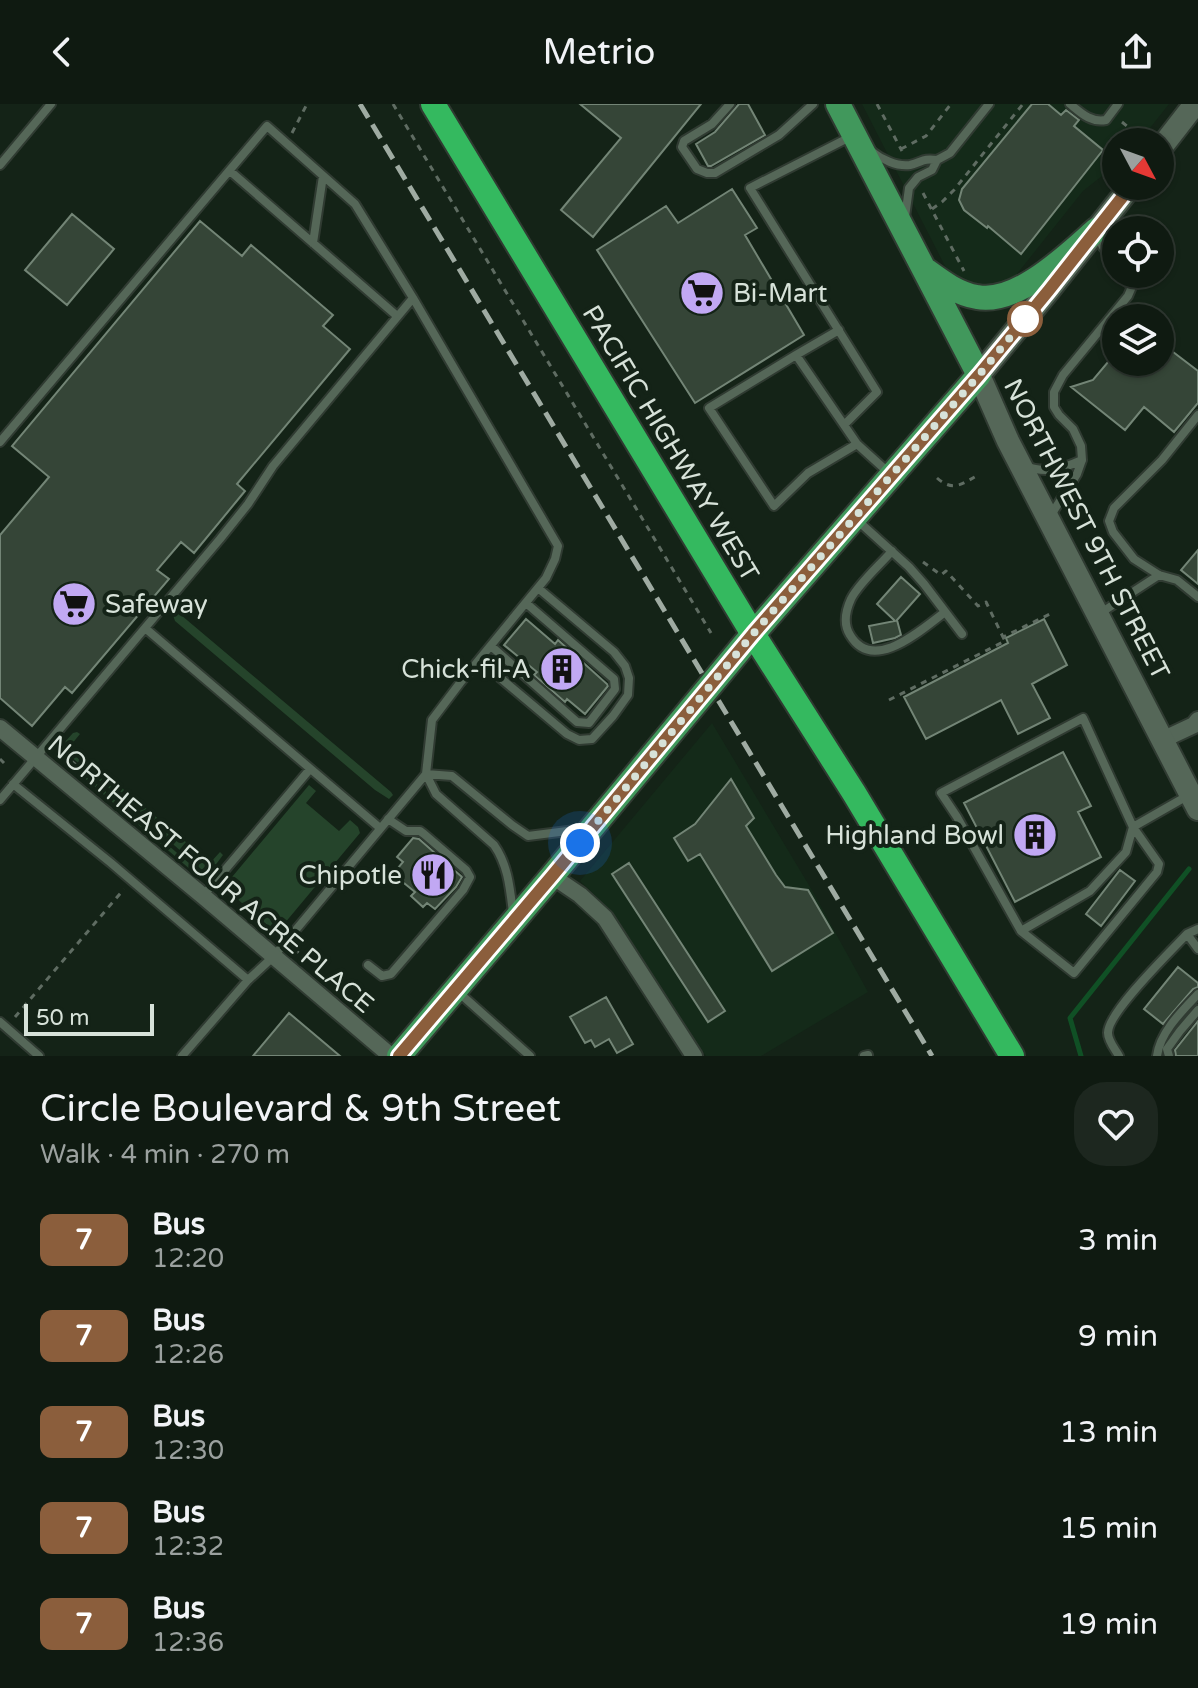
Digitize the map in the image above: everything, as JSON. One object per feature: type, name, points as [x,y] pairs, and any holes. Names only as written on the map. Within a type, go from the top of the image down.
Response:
[{"type":"highway","name":"PACIFIC HIGHWAY WEST","points":[[433,104],[1012,1056]]},
{"type":"main road","name":"NORTHWEST 9TH STREET","points":[[838,104],[1196,805]]},
{"type":"main road","points":[[1174,131],[1195,104]]},
{"type":"main road","points":[[399,1056],[753,634],[979,375],[1120,200]]},
{"type":"main road","points":[[923,268],[955,289],[979,298],[990,297],[1036,281],[1096,230]]},
{"type":"street","points":[[1162,740],[1194,725],[1198,720]]},
{"type":"street","name":"NORTHEAST FOUR ACRE PLACE","points":[[0,728],[391,1056]]},
{"type":"street","points":[[552,876],[580,895],[605,918],[694,1056]]},
{"type":"lane","points":[[0,165],[51,104]]},
{"type":"lane","points":[[730,104],[712,124],[684,141],[682,147],[702,172],[715,173],[779,135],[813,104]]},
{"type":"lane","points":[[844,425],[877,392],[750,188],[856,138],[876,155],[898,165],[925,159],[937,160],[950,153],[989,104]]},
{"type":"lane","points":[[1070,104],[1089,118],[1099,121],[1106,120],[1118,104]]},
{"type":"lane","points":[[0,442],[267,126],[355,204],[558,546],[546,578],[432,720],[426,774],[436,794],[499,852],[508,874],[513,922]]},
{"type":"lane","points":[[904,231],[909,188],[932,170],[937,160]]},
{"type":"lane","points":[[230,171],[397,316]]},
{"type":"lane","points":[[313,243],[323,176]]},
{"type":"lane","points":[[1096,230],[1102,245]]},
{"type":"lane","points":[[1049,519],[1077,474],[1082,460],[1081,446],[1073,429],[1054,407],[1054,392],[1063,375],[1128,296],[1131,288]]},
{"type":"lane","points":[[0,800],[220,539],[273,466],[413,298]]},
{"type":"lane","points":[[839,330],[709,408],[774,506],[808,473],[857,444]]},
{"type":"lane","points":[[796,355],[857,444],[892,475]]},
{"type":"lane","points":[[1198,415],[1162,460],[1114,508],[1109,521],[1113,532],[1134,559],[1159,575],[1177,580],[1198,597]]},
{"type":"lane","points":[[1021,464],[1048,471],[1082,460]]},
{"type":"lane","points":[[854,517],[924,584],[962,634]]},
{"type":"lane","points":[[892,551],[852,596],[845,623],[849,635],[865,650],[877,652],[912,637],[945,612]]},
{"type":"lane","points":[[1098,614],[1159,575]]},
{"type":"lane","points":[[479,660],[567,734],[579,740],[592,739],[613,716],[628,695],[629,678],[625,666],[614,652],[538,588]]},
{"type":"lane","points":[[491,646],[577,722],[589,723],[604,705],[615,689],[614,679],[526,603]]},
{"type":"lane","points":[[145,628],[380,828]]},
{"type":"lane","points":[[1083,718],[1133,827],[1159,864],[1157,872],[1074,973],[1021,931],[941,793],[1083,718]]},
{"type":"lane","points":[[203,896],[310,769]]},
{"type":"lane","points":[[426,774],[452,776],[528,836],[593,827]]},
{"type":"lane","points":[[182,1056],[248,980],[274,956],[426,774]]},
{"type":"lane","points":[[13,784],[132,880],[248,980]]},
{"type":"lane","points":[[1133,827],[1196,805]]},
{"type":"lane","points":[[368,965],[382,976],[391,974],[463,890],[470,877],[466,870],[420,831],[406,831],[388,819]]},
{"type":"lane","points":[[1021,931],[1090,891],[1126,852],[1133,827]]},
{"type":"lane","points":[[1119,1056],[1107,1036],[1109,1023],[1187,934],[1198,929]]},
{"type":"lane","points":[[1187,934],[1198,949]]},
{"type":"lane","points":[[456,989],[530,1056]]},
{"type":"lane","points":[[1157,1056],[1165,1034],[1198,994]]},
{"type":"lane","points":[[1169,1056],[1167,1049],[1198,1010]]},
{"type":"lane","points":[[0,1022],[39,1056]]},
{"type":"path","points":[[287,144],[307,104]]},
{"type":"path","points":[[393,104],[711,633]]},
{"type":"path","points":[[877,104],[908,165]]},
{"type":"path","points":[[901,149],[926,136],[951,104]]},
{"type":"path","points":[[932,209],[954,190],[1023,104]]},
{"type":"path","points":[[916,180],[965,272]]},
{"type":"path","points":[[937,478],[952,487],[980,474]]},
{"type":"path","points":[[889,700],[1005,641],[986,602],[978,606],[946,571],[941,575],[918,558]]},
{"type":"path","points":[[1003,637],[1052,613]]},
{"type":"path","points":[[13,1020],[132,880]]},
{"type":"shaded area","points":[[862,104],[1169,104],[1150,128],[1102,128],[1102,176],[1083,191],[1009,284],[999,290],[957,281],[945,266]]},
{"type":"shaded area","points":[[175,613],[393,795],[389,799],[375,790],[175,621]]},
{"type":"shaded area","points":[[712,723],[813,892],[868,992],[761,1056],[706,1056],[610,910],[580,881]]},
{"type":"shaded area","points":[[77,732],[80,734],[71,745],[210,863],[220,852],[223,855],[211,871],[204,872],[64,751],[63,744]]},
{"type":"shaded area","points":[[62,754],[204,876],[199,877],[59,756]]},
{"type":"shaded area","points":[[309,785],[316,791],[306,803],[339,831],[350,820],[360,833],[279,930],[273,930],[227,890],[227,883]]},
{"type":"building","points":[[580,104],[701,104],[593,237],[561,210],[621,138]]},
{"type":"building","points":[[739,104],[748,104],[765,135],[708,166],[696,144],[715,132]]},
{"type":"building","points":[[1032,104],[1048,104],[1061,115],[1066,110],[1079,120],[1074,126],[1102,149],[1021,254],[964,210],[959,200],[962,189]]},
{"type":"building","name":"Bi-Mart","points":[[732,189],[757,228],[745,235],[804,335],[695,403],[597,250],[666,206],[678,223]]},
{"type":"building","points":[[72,214],[114,249],[67,305],[25,270]]},
{"type":"building","points":[[200,221],[242,256],[251,245],[333,315],[323,326],[350,349],[237,484],[245,491],[194,553],[181,542],[157,570],[169,579],[72,693],[65,687],[32,726],[0,698],[0,535],[49,477],[12,446]]},
{"type":"building","points":[[1174,353],[1198,371],[1198,403],[1174,432],[1144,407],[1125,430],[1071,387],[1093,380],[1102,369],[1102,376],[1174,376]]},
{"type":"building","points":[[1198,550],[1198,584],[1181,570]]},
{"type":"building","points":[[901,577],[920,594],[897,620],[901,635],[873,643],[869,626],[895,621],[877,604]]},
{"type":"building","name":"Chick-fil-A","points":[[526,619],[555,644],[558,640],[607,684],[585,714],[567,699],[565,702],[534,675],[537,672],[504,645]]},
{"type":"building","points":[[1044,619],[1067,665],[1032,684],[1050,718],[1018,734],[1001,700],[926,739],[904,697],[1008,643],[1006,638]]},
{"type":"building","name":"Highland Bowl","points":[[1063,752],[1091,806],[1078,812],[1101,857],[1015,902],[964,803]]},
{"type":"building","points":[[731,779],[754,818],[746,826],[776,875],[785,887],[808,890],[833,933],[772,971],[700,854],[688,861],[674,838],[695,824]]},
{"type":"building","points":[[413,838],[419,839],[462,877],[435,909],[427,903],[423,907],[411,896],[415,892],[393,874],[403,862],[397,857]]},
{"type":"building","points":[[629,863],[725,1011],[708,1022],[612,874]]},
{"type":"building","points":[[1120,870],[1135,881],[1101,926],[1086,914]]},
{"type":"building","points":[[1178,967],[1198,983],[1198,987],[1163,1024],[1144,1009]]},
{"type":"building","points":[[606,997],[633,1044],[617,1053],[609,1039],[595,1047],[591,1040],[585,1043],[570,1017]]},
{"type":"building","points":[[289,1013],[340,1056],[253,1056]]},
{"type":"building","points":[[1198,1021],[1198,1056],[1176,1056],[1175,1050]]},
{"type":"waterway","points":[[1081,1056],[1070,1018],[1189,869]]},
{"type":"railway","points":[[360,104],[932,1056]]},
{"type":"bus line","name":"7","points":[[399,1056],[753,634],[979,375],[1120,200]]},
{"type":"place","name":"Bi-Mart","points":[[702,293]]},
{"type":"place","name":"Safeway","points":[[74,604]]},
{"type":"place","name":"Chick-fil-A","points":[[562,669]]},
{"type":"place","name":"Highland Bowl","points":[[1035,835]]},
{"type":"place","name":"Chipotle","points":[[433,875]]},
{"type":"route","points":[[580,843],[753,634],[1032,311],[1025,319]]}]
